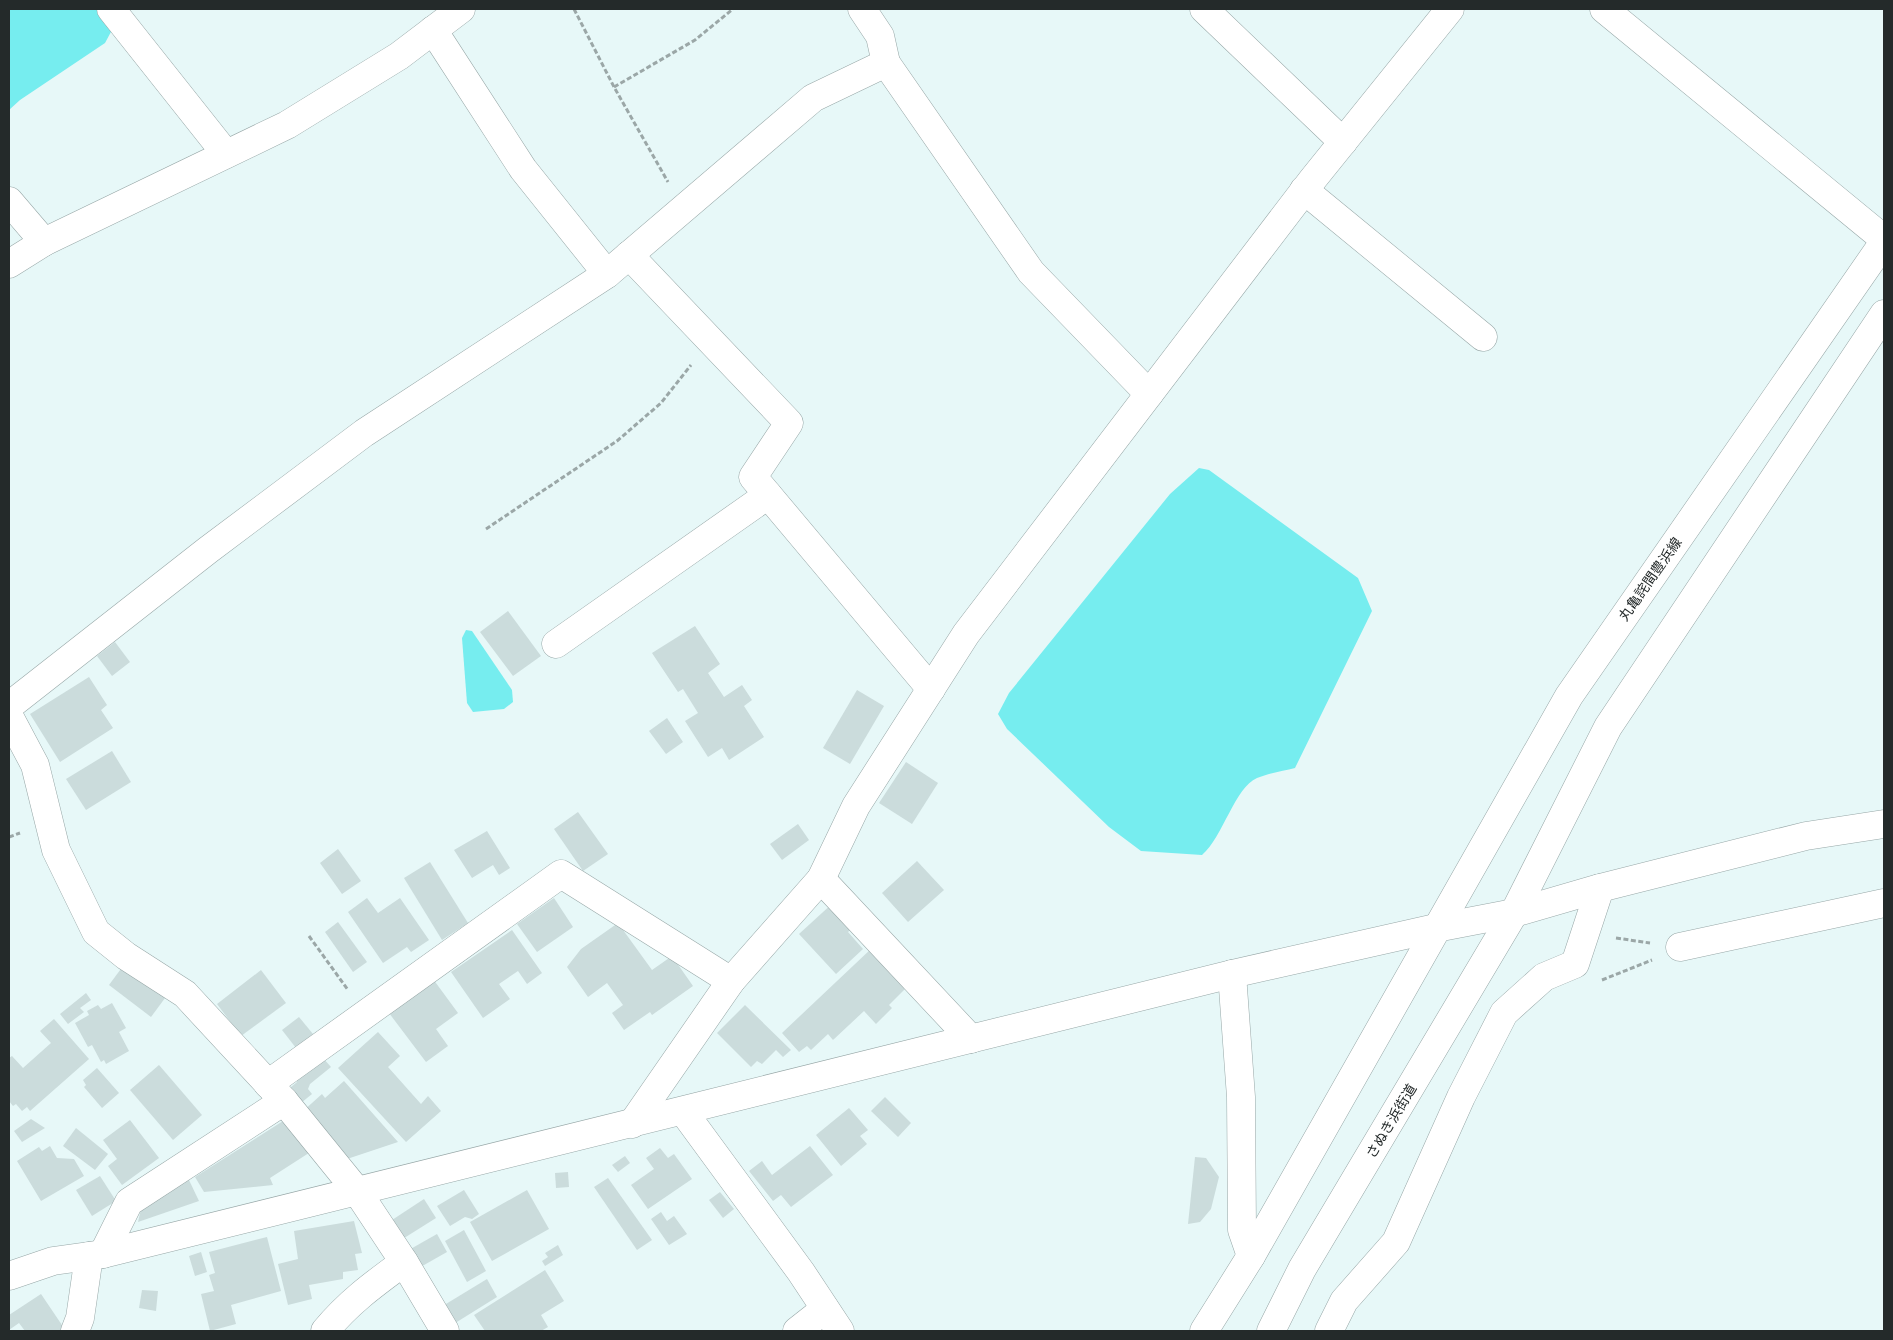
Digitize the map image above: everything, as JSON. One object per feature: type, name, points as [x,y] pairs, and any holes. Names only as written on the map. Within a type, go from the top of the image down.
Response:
[{"type":"street","points":[[111,9],[226,154]]},
{"type":"street","points":[[9,264],[44,242],[287,125],[399,56],[461,9]]},
{"type":"street","points":[[862,9],[880,36],[886,63],[1031,272],[1149,394]]},
{"type":"street","points":[[1204,9],[1343,142]]},
{"type":"street","points":[[632,1124],[731,981],[821,879],[856,806],[966,634],[1304,190],[1450,9]]},
{"type":"street","points":[[1604,9],[1884,240]]},
{"type":"street","points":[[434,30],[523,169],[607,274]]},
{"type":"street","points":[[9,706],[364,433],[607,274],[813,98],[886,63]]},
{"type":"street","points":[[1304,190],[1483,336]]},
{"type":"street","points":[[9,201],[44,242]]},
{"type":"street","name":"丸亀詫間豊浜線","points":[[1436,928],[1569,696],[1884,240]]},
{"type":"street","points":[[629,255],[789,422],[754,477],[931,689]]},
{"type":"street","points":[[1514,913],[1608,727],[1884,314]]},
{"type":"street","points":[[556,644],[768,495]]},
{"type":"street","points":[[9,716],[35,765],[56,850],[96,932],[126,956],[185,994],[276,1093],[357,1191],[404,1262],[445,1331]]},
{"type":"street","points":[[9,1276],[53,1261],[96,1255],[632,1124],[1232,974],[1436,928],[1514,913],[1600,888],[1806,836],[1884,824]]},
{"type":"street","points":[[75,1331],[96,1255],[129,1202],[276,1093],[366,1014],[561,874],[731,981]]},
{"type":"street","points":[[821,879],[971,1039]]},
{"type":"street","points":[[1329,1331],[1344,1301],[1396,1242],[1461,1097],[1504,1013],[1544,977],[1575,964],[1600,888]]},
{"type":"street","points":[[1680,947],[1884,903]]},
{"type":"street","name":"さぬき浜街道","points":[[1271,1331],[1302,1269],[1514,913]]},
{"type":"street","points":[[1204,1331],[1251,1256],[1436,928]]},
{"type":"street","points":[[1232,974],[1241,1097],[1242,1230],[1251,1256]]},
{"type":"street","points":[[683,1111],[801,1272],[832,1320],[797,1331]]},
{"type":"street","points":[[325,1331],[348,1305],[373,1283],[404,1262]]},
{"type":"path","points":[[574,9],[614,87],[683,209]]},
{"type":"path","points":[[726,9],[733,10]]},
{"type":"path","points":[[614,87],[695,40],[733,10]]},
{"type":"path","points":[[486,529],[617,441],[661,403],[710,340]]},
{"type":"path","points":[[1585,933],[1680,947]]},
{"type":"path","points":[[308,936],[366,1014]]},
{"type":"path","points":[[1600,981],[1680,947]]},
{"type":"water","points":[[9,9],[101,9],[112,30],[105,43],[20,100],[9,110]]},
{"type":"water","points":[[1199,468],[1209,470],[1358,578],[1372,611],[1295,768],[1271,773],[1249,783],[1235,802],[1216,837],[1202,855],[1141,851],[1109,827],[1007,729],[998,714],[1009,693],[1170,494]]},
{"type":"water","points":[[466,630],[472,631],[512,690],[513,702],[504,709],[473,712],[467,703],[462,638]]},
{"type":"building","points":[[508,611],[541,656],[513,676],[480,632]]},
{"type":"building","points":[[695,626],[720,664],[708,673],[724,697],[742,685],[752,700],[744,706],[764,737],[729,760],[722,748],[708,757],[685,721],[698,713],[683,689],[678,692],[652,653]]},
{"type":"building","points":[[115,642],[130,662],[112,676],[97,656]]},
{"type":"building","points":[[89,677],[107,705],[101,710],[113,728],[60,762],[30,714]]},
{"type":"building","points":[[857,690],[884,706],[850,764],[823,748]]},
{"type":"building","points":[[667,718],[683,742],[666,754],[649,731]]},
{"type":"building","points":[[112,751],[131,782],[86,810],[66,779]]},
{"type":"building","points":[[906,762],[938,783],[912,824],[879,803]]},
{"type":"building","points":[[578,812],[608,854],[583,871],[554,829]]},
{"type":"building","points":[[798,824],[809,840],[782,860],[770,844]]},
{"type":"building","points":[[487,831],[510,868],[499,875],[493,865],[472,878],[454,850]]},
{"type":"building","points":[[338,849],[361,881],[342,894],[320,863]]},
{"type":"building","points":[[917,861],[944,890],[908,922],[882,893]]},
{"type":"building","points":[[430,862],[468,923],[442,940],[404,878]]},
{"type":"building","points":[[367,898],[378,913],[400,898],[429,940],[411,952],[407,947],[383,963],[348,912]]},
{"type":"building","points":[[554,898],[573,927],[537,952],[517,924]]},
{"type":"building","points":[[834,902],[855,925],[848,932],[863,949],[836,974],[799,934]]},
{"type":"building","points":[[338,922],[367,962],[353,972],[325,932]]},
{"type":"building","points":[[618,923],[652,970],[672,956],[693,986],[652,1015],[650,1012],[624,1030],[612,1013],[623,1005],[607,983],[588,997],[567,967],[581,949]]},
{"type":"building","points":[[512,930],[542,973],[527,984],[518,971],[499,984],[510,999],[483,1018],[451,972]]},
{"type":"building","points":[[872,948],[908,986],[889,1005],[892,1008],[876,1024],[864,1011],[833,1040],[828,1034],[811,1050],[807,1046],[799,1052],[782,1033]]},
{"type":"building","points":[[126,962],[168,994],[151,1017],[109,985]]},
{"type":"building","points":[[261,970],[286,1003],[241,1036],[217,1004]]},
{"type":"building","points":[[433,979],[458,1013],[436,1029],[448,1046],[426,1062],[389,1013]]},
{"type":"building","points":[[86,993],[91,1000],[80,1008],[84,1012],[68,1024],[60,1014]]},
{"type":"building","points":[[112,1003],[126,1028],[119,1032],[129,1051],[106,1064],[104,1060],[101,1062],[92,1045],[88,1047],[75,1023],[89,1015],[87,1011],[98,1005],[101,1009]]},
{"type":"building","points":[[745,1005],[791,1050],[783,1057],[776,1050],[762,1064],[757,1061],[751,1067],[717,1033]]},
{"type":"building","points":[[299,1017],[313,1034],[296,1048],[282,1030]]},
{"type":"building","points":[[54,1019],[89,1059],[30,1111],[27,1107],[22,1111],[16,1104],[13,1106],[9,1101],[9,1058],[12,1056],[23,1068],[51,1043],[40,1031]]},
{"type":"building","points":[[378,1032],[400,1056],[388,1067],[421,1104],[428,1096],[441,1111],[406,1142],[338,1068]]},
{"type":"building","points":[[322,1057],[331,1067],[310,1084],[308,1089],[312,1094],[296,1107],[284,1093],[297,1082],[297,1077]]},
{"type":"building","points":[[159,1065],[202,1115],[173,1140],[130,1090]]},
{"type":"building","points":[[97,1068],[119,1093],[102,1108],[84,1087],[86,1085],[83,1080]]},
{"type":"building","points":[[344,1081],[398,1142],[344,1160],[302,1112],[322,1094],[325,1098]]},
{"type":"building","points":[[885,1097],[911,1123],[898,1137],[871,1111]]},
{"type":"building","points":[[849,1108],[868,1130],[860,1136],[867,1144],[841,1166],[816,1135]]},
{"type":"building","points":[[31,1119],[45,1128],[22,1142],[14,1131]]},
{"type":"building","points":[[130,1120],[159,1158],[122,1185],[108,1166],[117,1159],[103,1140]]},
{"type":"building","points":[[283,1121],[312,1151],[270,1178],[273,1185],[204,1192],[195,1177]]},
{"type":"building","points":[[76,1128],[108,1154],[95,1170],[63,1146]]},
{"type":"building","points":[[50,1146],[57,1158],[74,1159],[84,1176],[41,1201],[17,1161],[39,1147],[42,1151]]},
{"type":"building","points":[[810,1146],[833,1175],[791,1207],[781,1195],[773,1201],[749,1171],[762,1161],[772,1175]]},
{"type":"building","points":[[660,1148],[668,1158],[674,1154],[692,1179],[648,1209],[631,1185],[654,1169],[646,1158]]},
{"type":"building","points":[[625,1156],[630,1163],[618,1172],[612,1165]]},
{"type":"building","points":[[1195,1157],[1206,1158],[1219,1177],[1211,1209],[1200,1222],[1188,1224]]},
{"type":"building","points":[[568,1172],[569,1187],[556,1188],[555,1173]]},
{"type":"building","points":[[100,1176],[116,1201],[92,1216],[76,1190]]},
{"type":"building","points":[[188,1178],[199,1201],[138,1222],[141,1209]]},
{"type":"building","points":[[608,1178],[652,1240],[637,1250],[594,1187]]},
{"type":"building","points":[[464,1190],[479,1214],[472,1219],[465,1217],[450,1226],[437,1206]]},
{"type":"building","points":[[527,1190],[549,1229],[492,1261],[470,1222]]},
{"type":"building","points":[[720,1192],[734,1209],[723,1218],[709,1200]]},
{"type":"building","points":[[424,1199],[436,1218],[401,1240],[389,1222]]},
{"type":"building","points":[[661,1212],[667,1221],[674,1216],[687,1234],[669,1245],[651,1219]]},
{"type":"building","points":[[354,1221],[362,1253],[355,1254],[358,1270],[343,1272],[343,1279],[309,1285],[312,1299],[288,1305],[278,1264],[298,1259],[294,1231]]},
{"type":"building","points":[[464,1230],[486,1271],[467,1282],[445,1241]]},
{"type":"building","points":[[437,1234],[447,1252],[417,1269],[407,1251]]},
{"type":"building","points":[[267,1237],[281,1291],[231,1305],[236,1324],[210,1331],[201,1294],[214,1291],[209,1275],[215,1273],[209,1252]]},
{"type":"building","points":[[558,1245],[563,1255],[545,1266],[542,1261],[548,1257],[545,1253]]},
{"type":"building","points":[[201,1252],[207,1272],[195,1276],[189,1256]]},
{"type":"building","points":[[545,1270],[564,1301],[541,1315],[548,1327],[541,1331],[485,1331],[474,1315]]},
{"type":"building","points":[[487,1279],[497,1297],[452,1325],[441,1307]]},
{"type":"building","points":[[142,1290],[158,1291],[156,1311],[139,1308]]},
{"type":"building","points":[[41,1294],[66,1331],[25,1331],[19,1323],[9,1330],[9,1315]]}]
